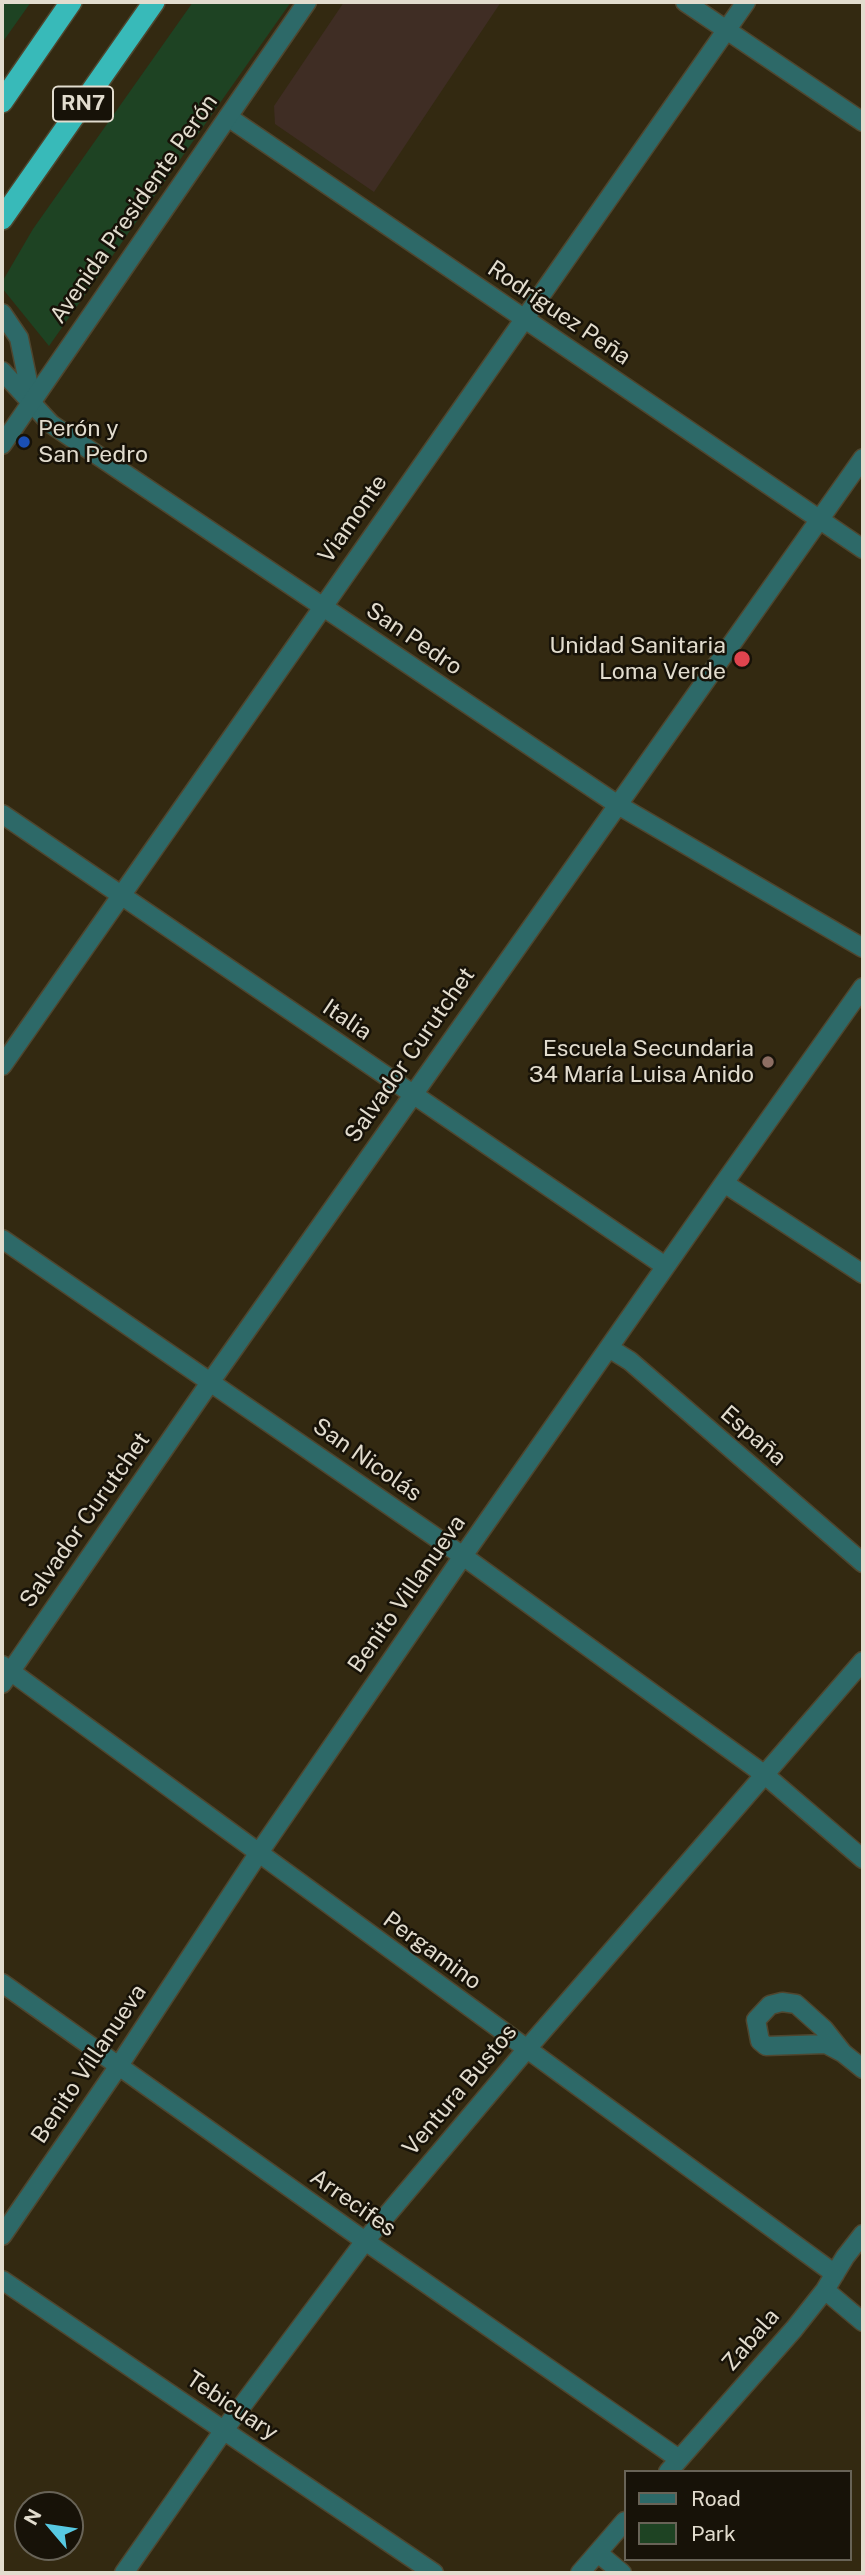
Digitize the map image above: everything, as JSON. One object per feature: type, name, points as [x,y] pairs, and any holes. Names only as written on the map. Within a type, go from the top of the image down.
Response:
[{"type":"highway","name":"RN7","points":[[2,102],[71,2]]},
{"type":"highway","name":"RN7","points":[[6,212],[154,2]]},
{"type":"street","name":"Avenida Presidente Perón","points":[[2,445],[307,2]]},
{"type":"street","points":[[685,2],[863,122]]},
{"type":"street","name":"Viamonte","points":[[2,1066],[746,2]]},
{"type":"street","name":"Rodríguez Peña","points":[[228,117],[863,550]]},
{"type":"street","points":[[2,313],[19,338],[32,401]]},
{"type":"street","name":"San Pedro","points":[[2,371],[51,424],[618,805],[863,948]]},
{"type":"street","name":"Salvador Curutchet","points":[[5,1674],[863,458]]},
{"type":"street","name":"Italia","points":[[2,814],[665,1266]]},
{"type":"street","name":"Benito Villanueva","points":[[2,2236],[118,2067],[258,1854],[463,1556],[863,987]]},
{"type":"street","points":[[724,1182],[863,1274]]},
{"type":"street","name":"San Nicolás","points":[[2,1239],[463,1556],[765,1775],[863,1859]]},
{"type":"street","name":"España","points":[[609,1348],[630,1361],[863,1563]]},
{"type":"street","name":"Ventura Bustos","points":[[124,2573],[224,2430],[365,2241],[526,2050],[863,1661]]},
{"type":"street","name":"Pergamino","points":[[5,1674],[258,1854],[835,2274]]},
{"type":"street","name":"Arrecifes","points":[[2,1983],[365,2241],[673,2466]]},
{"type":"street","points":[[843,2053],[826,2045],[766,2046],[760,2041],[756,2020],[770,2005],[782,2001],[796,2004],[824,2029],[843,2053],[863,2069]]},
{"type":"street","name":"Zabala","points":[[673,2466],[825,2290],[863,2234]]},
{"type":"street","name":"Tebicuary","points":[[2,2280],[434,2573]]},
{"type":"street","points":[[825,2290],[863,2322]]},
{"type":"street","points":[[580,2573],[624,2522]]},
{"type":"street","points":[[598,2553],[622,2573]]},
{"type":"shaded area","points":[[344,2],[501,2],[374,192],[275,124],[274,106]]},
{"type":"green space","points":[[2,2],[31,2],[2,43]]},
{"type":"green space","points":[[193,2],[291,2],[49,346],[2,288],[2,282],[33,229]]},
{"type":"place","name":"Perón y San Pedro","points":[[24,442]]},
{"type":"place","name":"Unidad Sanitaria Loma Verde","points":[[742,659]]},
{"type":"place","name":"Escuela Secundaria 34 María Luisa Anido","points":[[768,1062]]}]
